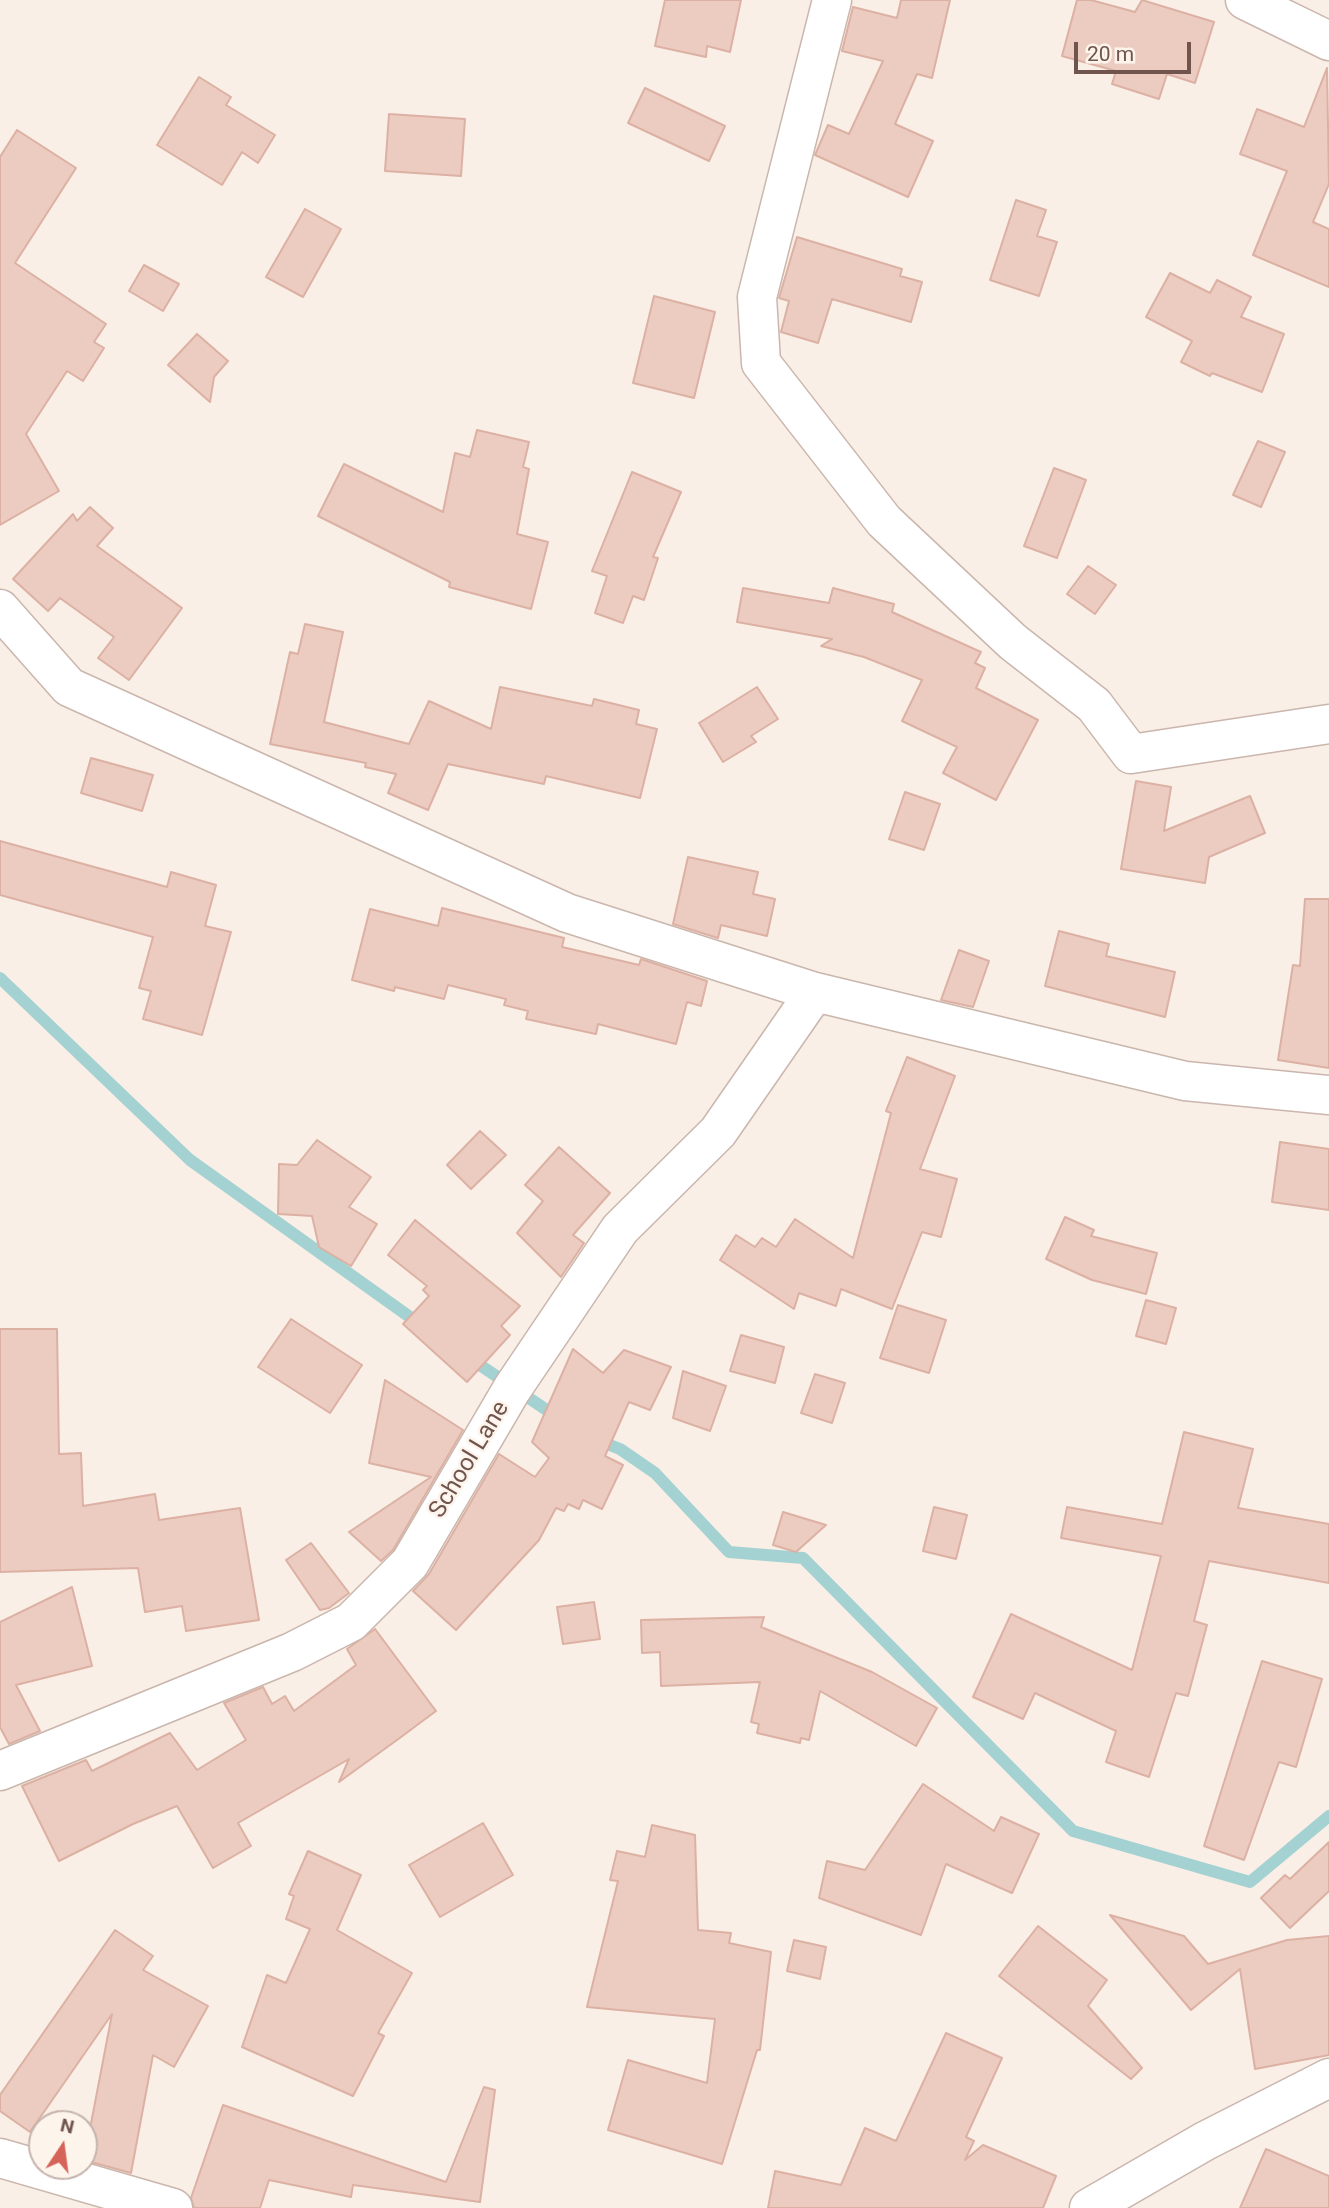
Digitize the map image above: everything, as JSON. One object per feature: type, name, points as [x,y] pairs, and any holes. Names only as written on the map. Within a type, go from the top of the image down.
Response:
[{"type":"street","points":[[832,0],[757,297],[761,363],[884,521],[1013,642],[1094,705],[1131,754],[1329,723]]},
{"type":"street","points":[[1245,0],[1329,41]]},
{"type":"street","points":[[0,609],[69,687],[567,914],[815,992],[1185,1081],[1329,1096]]},
{"type":"street","name":"School Lane","points":[[0,1771],[292,1652],[351,1622],[410,1563],[512,1389],[620,1229],[718,1132],[815,992]]},
{"type":"street","points":[[1089,2208],[1205,2140],[1329,2078]]},
{"type":"street","points":[[0,2158],[173,2208]]},
{"type":"building","points":[[665,0],[741,0],[730,52],[707,46],[706,57],[655,46]]},
{"type":"building","points":[[901,0],[950,0],[932,78],[917,74],[895,124],[933,141],[908,197],[815,155],[828,125],[849,134],[883,61],[842,51],[853,7],[897,18]]},
{"type":"building","points":[[1077,0],[1091,0],[1135,12],[1142,0],[1214,22],[1195,83],[1167,74],[1159,99],[1112,84],[1116,71],[1062,56]]},
{"type":"building","points":[[1327,68],[1329,184],[1313,222],[1329,229],[1329,287],[1253,255],[1287,171],[1240,154],[1257,109],[1304,127]]},
{"type":"building","points":[[199,77],[231,97],[226,105],[275,135],[258,163],[242,152],[222,185],[157,145]]},
{"type":"building","points":[[645,88],[725,126],[709,161],[628,123]]},
{"type":"building","points":[[389,114],[465,119],[461,176],[385,171]]},
{"type":"building","points":[[17,130],[76,168],[15,263],[106,324],[94,342],[104,348],[83,381],[67,371],[26,434],[59,491],[0,525],[0,157]]},
{"type":"building","points":[[1016,200],[1046,210],[1037,236],[1057,242],[1039,296],[990,280]]},
{"type":"building","points":[[305,209],[341,229],[303,297],[266,277]]},
{"type":"building","points":[[797,237],[902,269],[900,276],[922,282],[911,322],[832,299],[818,343],[781,332],[789,301],[779,298]]},
{"type":"building","points":[[144,265],[179,284],[163,311],[129,291]]},
{"type":"building","points":[[1170,273],[1210,293],[1217,280],[1251,297],[1241,317],[1284,334],[1262,392],[1212,373],[1210,376],[1181,362],[1192,341],[1146,317]]},
{"type":"building","points":[[654,296],[715,312],[694,398],[633,383]]},
{"type":"building","points":[[197,334],[228,361],[214,377],[210,402],[168,365]]},
{"type":"building","points":[[477,430],[529,442],[523,467],[529,469],[517,534],[548,542],[531,609],[449,587],[450,582],[318,516],[344,464],[443,512],[455,453],[470,457]]},
{"type":"building","points":[[1258,441],[1285,452],[1261,507],[1233,495]]},
{"type":"building","points":[[1054,468],[1086,480],[1057,558],[1024,546]]},
{"type":"building","points":[[632,472],[681,492],[653,557],[658,558],[644,600],[633,596],[623,623],[595,613],[607,576],[592,571]]},
{"type":"building","points":[[90,507],[113,528],[97,546],[182,608],[129,680],[98,658],[114,637],[60,598],[48,611],[13,579],[73,514],[77,521]]},
{"type":"building","points":[[1088,566],[1116,585],[1095,614],[1067,594]]},
{"type":"building","points":[[743,588],[829,603],[833,588],[894,604],[892,612],[981,652],[975,663],[985,668],[976,688],[1038,720],[996,800],[943,773],[957,747],[902,721],[922,680],[864,657],[821,646],[832,639],[737,622]]},
{"type":"building","points":[[305,624],[343,632],[324,722],[409,744],[429,701],[491,729],[500,687],[592,706],[594,699],[639,710],[636,724],[657,729],[640,798],[546,776],[544,784],[448,764],[428,810],[388,793],[396,774],[365,767],[366,763],[270,744],[290,652],[298,654]]},
{"type":"building","points":[[757,687],[778,719],[751,736],[756,742],[723,762],[699,723]]},
{"type":"building","points":[[91,758],[153,775],[142,811],[81,793]]},
{"type":"building","points":[[1136,781],[1171,787],[1164,831],[1250,796],[1265,833],[1209,857],[1205,883],[1121,869]]},
{"type":"building","points":[[905,792],[940,804],[924,850],[889,839]]},
{"type":"building","points":[[0,841],[167,887],[171,872],[216,885],[205,926],[231,932],[202,1035],[143,1019],[151,991],[139,988],[153,937],[0,895]]},
{"type":"building","points":[[688,857],[758,872],[753,894],[775,899],[767,936],[721,925],[718,938],[673,924]]},
{"type":"building","points":[[1305,899],[1329,899],[1329,1068],[1278,1060],[1293,965],[1300,966]]},
{"type":"building","points":[[442,908],[564,938],[562,947],[639,965],[641,959],[707,981],[701,1006],[687,1002],[676,1044],[598,1024],[596,1034],[526,1019],[528,1011],[504,1005],[506,999],[448,985],[444,999],[395,987],[394,991],[352,980],[370,909],[438,926]]},
{"type":"building","points":[[1059,931],[1109,944],[1106,956],[1175,972],[1165,1017],[1045,986]]},
{"type":"building","points":[[959,950],[989,961],[973,1007],[941,1000]]},
{"type":"building","points":[[907,1057],[955,1076],[920,1169],[957,1179],[941,1237],[922,1232],[892,1309],[841,1289],[836,1306],[799,1293],[794,1309],[720,1260],[736,1235],[755,1247],[762,1238],[776,1247],[795,1219],[853,1258],[891,1113],[886,1111]]},
{"type":"building","points":[[480,1131],[506,1155],[471,1189],[447,1165]]},
{"type":"building","points":[[317,1140],[371,1177],[349,1207],[377,1224],[351,1266],[319,1247],[312,1216],[278,1214],[279,1164],[297,1165]]},
{"type":"building","points":[[1280,1142],[1329,1149],[1329,1210],[1272,1202]]},
{"type":"building","points":[[559,1147],[610,1193],[573,1235],[584,1243],[561,1277],[517,1233],[543,1201],[525,1185]]},
{"type":"building","points":[[1065,1217],[1094,1230],[1091,1236],[1157,1253],[1146,1294],[1092,1280],[1046,1259]]},
{"type":"building","points":[[415,1220],[520,1306],[501,1326],[510,1335],[467,1382],[403,1324],[429,1296],[423,1290],[427,1286],[388,1255]]},
{"type":"building","points":[[1146,1300],[1176,1308],[1166,1344],[1136,1336]]},
{"type":"building","points":[[898,1305],[946,1320],[929,1373],[880,1358]]},
{"type":"building","points":[[291,1319],[362,1365],[330,1413],[258,1367]]},
{"type":"building","points":[[0,1329],[57,1329],[59,1454],[81,1453],[83,1506],[155,1494],[159,1520],[240,1508],[259,1620],[186,1631],[182,1606],[145,1612],[138,1568],[0,1572]]},
{"type":"building","points":[[741,1335],[784,1347],[775,1383],[730,1371]]},
{"type":"building","points":[[573,1349],[603,1373],[624,1350],[671,1367],[650,1410],[629,1402],[605,1456],[623,1465],[602,1509],[583,1500],[579,1509],[568,1504],[564,1511],[556,1508],[539,1540],[456,1630],[413,1591],[429,1574],[499,1454],[535,1477],[549,1458],[532,1442]]},
{"type":"building","points":[[683,1371],[726,1386],[710,1431],[673,1418]]},
{"type":"building","points":[[815,1374],[845,1383],[832,1423],[801,1413]]},
{"type":"building","points":[[385,1380],[463,1430],[393,1550],[381,1561],[349,1532],[431,1477],[369,1463]]},
{"type":"building","points":[[1184,1432],[1253,1449],[1238,1508],[1329,1524],[1329,1583],[1209,1561],[1194,1621],[1207,1625],[1188,1696],[1176,1693],[1149,1777],[1106,1762],[1116,1731],[1035,1693],[1023,1719],[973,1697],[1011,1614],[1132,1670],[1161,1556],[1061,1538],[1067,1507],[1162,1524]]},
{"type":"building","points":[[934,1507],[967,1515],[956,1559],[923,1551]]},
{"type":"building","points":[[783,1512],[826,1525],[796,1552],[773,1545]]},
{"type":"building","points":[[311,1543],[349,1593],[329,1608],[320,1610],[286,1560]]},
{"type":"building","points":[[72,1587],[92,1666],[16,1685],[40,1731],[9,1744],[0,1727],[0,1622]]},
{"type":"building","points":[[594,1602],[600,1639],[563,1644],[557,1607]]},
{"type":"building","points":[[764,1617],[761,1627],[872,1672],[937,1708],[916,1746],[820,1691],[809,1740],[801,1738],[800,1743],[757,1733],[759,1724],[751,1722],[760,1682],[661,1686],[660,1652],[642,1653],[641,1620]]},
{"type":"building","points":[[375,1629],[436,1711],[397,1740],[339,1782],[349,1759],[238,1823],[251,1846],[213,1868],[177,1806],[133,1824],[59,1861],[22,1786],[86,1760],[92,1771],[170,1733],[197,1770],[246,1740],[224,1703],[263,1687],[272,1704],[285,1696],[294,1711],[356,1665],[347,1649]]},
{"type":"building","points":[[1262,1661],[1322,1679],[1296,1767],[1279,1762],[1244,1860],[1204,1846]]},
{"type":"building","points":[[923,1784],[994,1831],[1001,1817],[1039,1834],[1012,1893],[946,1864],[921,1935],[819,1898],[827,1861],[865,1870]]},
{"type":"building","points":[[483,1823],[513,1875],[440,1917],[409,1865]]},
{"type":"building","points":[[652,1825],[695,1835],[698,1930],[731,1933],[729,1943],[771,1952],[760,2050],[757,2050],[722,2164],[608,2130],[628,2060],[707,2083],[715,2019],[587,2007],[618,1881],[610,1880],[617,1851],[645,1857]]},
{"type":"building","points":[[1329,1842],[1329,1891],[1290,1928],[1261,1898],[1285,1875],[1290,1879]]},
{"type":"building","points":[[308,1851],[361,1875],[337,1930],[412,1973],[378,2033],[384,2036],[353,2096],[242,2047],[267,1975],[286,1983],[310,1929],[286,1919],[294,1896],[289,1894]]},
{"type":"building","points":[[1110,1915],[1184,1936],[1208,1964],[1287,1940],[1329,1936],[1329,2055],[1255,2069],[1240,1969],[1191,2010]]},
{"type":"building","points":[[1038,1926],[1107,1980],[1088,2006],[1142,2068],[1131,2079],[999,1976]]},
{"type":"building","points":[[115,1930],[153,1956],[143,1970],[208,2006],[174,2067],[153,2055],[131,2173],[98,2164],[98,2110],[94,2110],[112,2014],[45,2110],[28,2110],[28,2131],[0,2111],[0,2095]]},
{"type":"building","points":[[794,1940],[826,1947],[820,1979],[787,1971]]},
{"type":"building","points":[[946,2033],[1002,2058],[966,2137],[974,2141],[965,2160],[983,2145],[1056,2176],[1043,2208],[768,2208],[775,2171],[841,2185],[865,2128],[896,2141]]},
{"type":"building","points":[[484,2087],[495,2090],[480,2202],[353,2185],[351,2197],[269,2180],[260,2208],[194,2208],[191,2198],[223,2105],[446,2182]]},
{"type":"building","points":[[1266,2149],[1329,2176],[1329,2208],[1240,2208]]},
{"type":"waterway","points":[[0,978],[190,1160],[421,1325]]},
{"type":"waterway","points":[[468,1357],[560,1419]]},
{"type":"waterway","points":[[597,1440],[620,1449],[655,1473],[729,1552],[803,1558],[1073,1831],[1250,1882],[1329,1816]]}]
